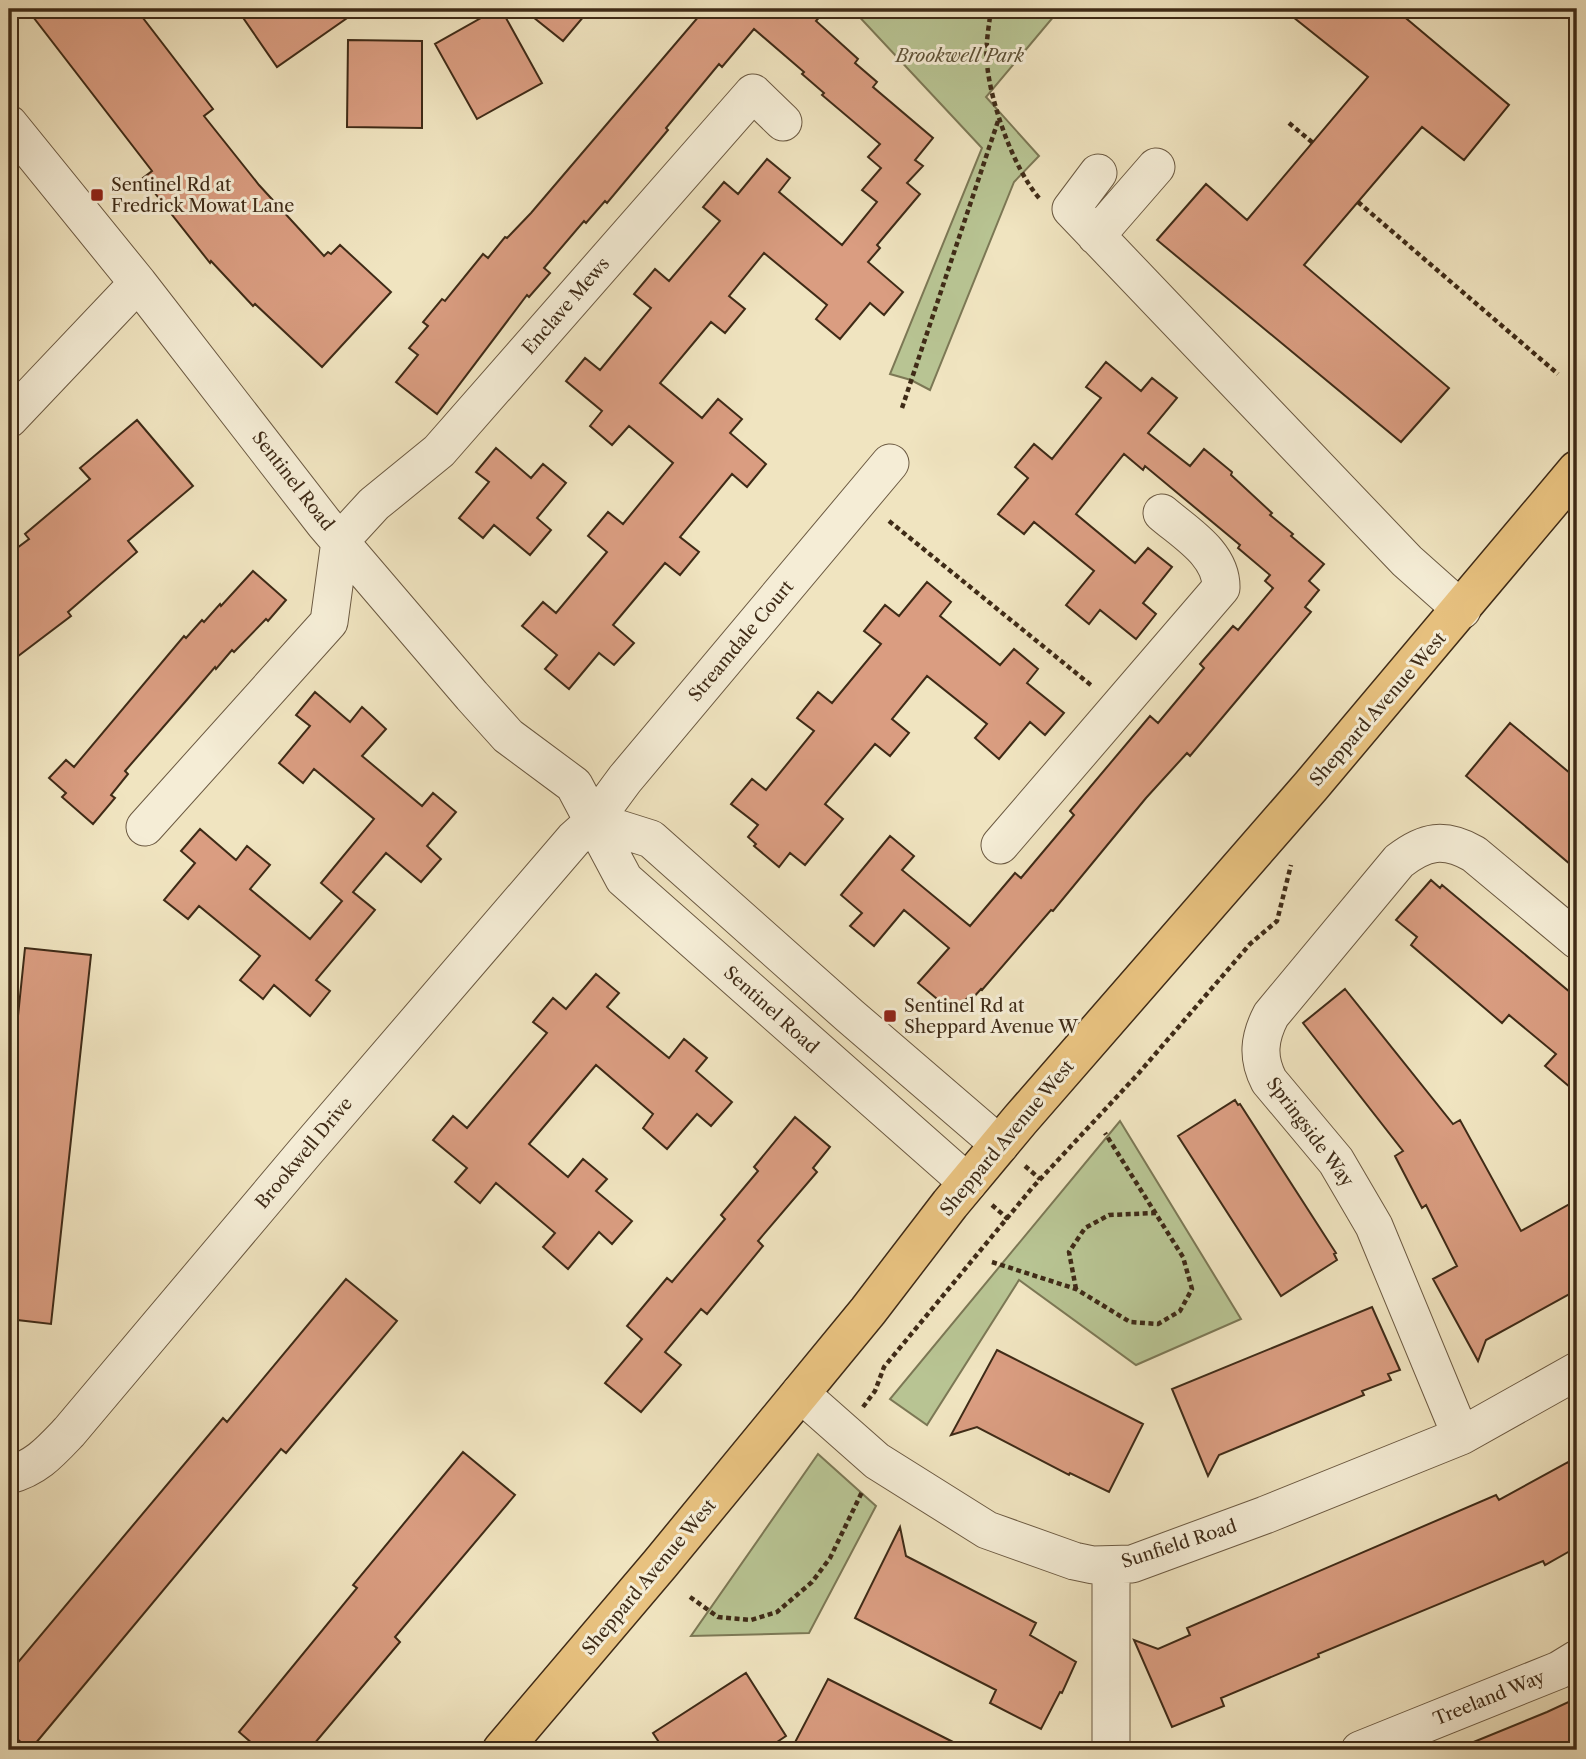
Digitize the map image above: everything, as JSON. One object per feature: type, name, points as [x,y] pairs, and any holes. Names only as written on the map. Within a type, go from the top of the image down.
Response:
[{"type":"main road","name":"Sheppard Avenue West","points":[[502,1750],[869,1311],[968,1183],[1462,610],[1577,470]]},
{"type":"street","name":"Enclave Mews","points":[[340,541],[374,504],[439,451],[753,93],[783,122]]},
{"type":"street","name":"Sentinel Road","points":[[9,124],[138,283],[340,541],[508,736],[575,785],[624,879],[968,1183]]},
{"type":"street","points":[[1096,236],[1156,167]]},
{"type":"street","points":[[1098,173],[1071,209],[1407,561],[1462,610]]},
{"type":"street","points":[[9,419],[138,283]]},
{"type":"street","name":"Streamdale Court","points":[[594,821],[625,779],[890,463]]},
{"type":"street","points":[[1000,845],[1221,588],[1221,576],[1210,555],[1163,513]]},
{"type":"street","points":[[145,827],[329,622],[340,541]]},
{"type":"street","points":[[594,821],[651,839],[1000,1145]]},
{"type":"street","name":"Brookwell Drive","points":[[9,1475],[25,1471],[53,1450],[305,1152],[575,839],[594,821]]},
{"type":"street","name":"Springside Way","points":[[1461,1436],[1374,1226],[1336,1161],[1269,1082],[1264,1071],[1260,1044],[1271,1015],[1399,862],[1420,847],[1431,843],[1459,845],[1474,854],[1577,940]]},
{"type":"street","name":"Sunfield Road","points":[[800,1393],[877,1461],[987,1530],[1074,1561],[1111,1566],[1132,1564],[1265,1515],[1461,1436],[1577,1371]]},
{"type":"street","points":[[1111,1566],[1111,1750]]},
{"type":"street","name":"Treeland Way","points":[[1360,1750],[1559,1670],[1577,1659]]},
{"type":"path","points":[[990,18],[1000,9]]},
{"type":"path","points":[[902,408],[999,120]]},
{"type":"path","points":[[1289,123],[1313,143]]},
{"type":"path","points":[[1358,202],[1558,374]]},
{"type":"path","points":[[889,521],[1089,684]]},
{"type":"path","points":[[845,1432],[875,1391],[884,1367],[1032,1188],[1138,1074],[1250,944],[1277,921],[1294,853]]},
{"type":"path","points":[[992,1262],[1076,1289],[1130,1322],[1158,1324],[1181,1311],[1192,1289],[1183,1257],[1105,1133]]},
{"type":"path","points":[[1076,1289],[1069,1252],[1085,1228],[1109,1215],[1156,1213]]},
{"type":"path","points":[[690,1598],[718,1617],[751,1620],[777,1612],[812,1582],[831,1558],[877,1461]]},
{"type":"green space","name":"Brookwell Park","points":[[852,9],[1060,9],[986,97],[1039,156],[1014,182],[930,390],[911,380],[890,374],[982,148]]},
{"type":"green space","points":[[1120,1121],[1241,1319],[1136,1365],[1019,1280],[927,1425],[890,1399]]},
{"type":"green space","points":[[818,1454],[876,1506],[809,1633],[691,1636]]},
{"type":"building","points":[[27,9],[136,9],[213,109],[204,116],[259,185],[324,256],[328,252],[331,254],[340,245],[391,292],[322,367],[255,304],[253,306],[211,261],[210,263],[143,178],[152,171]]},
{"type":"building","points":[[237,9],[360,9],[277,67]]},
{"type":"building","points":[[501,9],[542,83],[477,119],[435,44]]},
{"type":"building","points":[[523,9],[590,9],[563,41]]},
{"type":"building","points":[[705,9],[826,9],[816,21],[858,59],[855,63],[877,82],[873,87],[933,138],[915,160],[923,166],[907,183],[920,194],[877,245],[880,248],[868,262],[903,292],[884,315],[870,303],[840,339],[816,319],[827,305],[764,253],[729,296],[745,309],[725,333],[711,322],[660,383],[702,418],[718,399],[742,419],[730,433],[766,464],[747,487],[732,474],[680,537],[699,552],[680,575],[665,563],[613,625],[634,643],[614,665],[599,653],[569,689],[545,669],[557,655],[522,626],[543,602],[556,613],[607,552],[588,536],[608,512],[623,524],[673,463],[629,426],[612,445],[590,426],[602,411],[566,381],[585,358],[600,370],[651,308],[634,294],[655,269],[669,281],[720,221],[703,207],[724,182],[738,194],[767,159],[790,178],[779,192],[842,245],[877,202],[862,190],[881,168],[868,157],[880,144],[822,95],[824,93],[802,74],[804,72],[754,29],[722,67],[719,64],[607,203],[605,201],[586,223],[584,221],[544,268],[550,273],[529,297],[527,295],[437,414],[396,382],[418,355],[409,348],[428,326],[423,322],[442,299],[445,301],[483,254],[488,258],[505,237],[531,213]]},
{"type":"building","points":[[1283,9],[1395,9],[1509,105],[1464,160],[1422,127],[1304,265],[1449,388],[1401,442],[1157,240],[1206,184],[1247,220],[1368,77]]},
{"type":"building","points":[[348,40],[422,41],[422,128],[347,127]]},
{"type":"building","points":[[1106,362],[1141,391],[1152,378],[1177,398],[1148,433],[1190,466],[1204,449],[1232,472],[1231,475],[1272,513],[1270,515],[1293,534],[1291,536],[1324,564],[1309,581],[1319,590],[1305,607],[1311,612],[1190,756],[1187,753],[1146,798],[1053,911],[1051,910],[982,990],[972,999],[969,996],[954,1013],[918,983],[949,948],[904,910],[874,946],[850,926],[862,913],[841,895],[890,836],[914,856],[902,870],[970,926],[1015,873],[1021,878],[1074,815],[1070,811],[1150,716],[1158,723],[1204,668],[1200,664],[1233,626],[1238,630],[1273,588],[1265,581],[1270,575],[1238,548],[1240,545],[1145,466],[1143,470],[1124,454],[1076,514],[1135,563],[1148,548],[1172,567],[1143,603],[1156,614],[1136,639],[1100,610],[1089,624],[1066,605],[1094,571],[1034,522],[1024,534],[998,514],[1028,478],[1015,467],[1034,444],[1052,459],[1101,398],[1086,387]]},
{"type":"building","points":[[137,420],[193,486],[128,541],[137,552],[68,612],[71,616],[9,663],[9,554],[29,539],[25,534],[90,479],[80,468]]},
{"type":"building","points":[[496,448],[531,478],[543,464],[566,483],[537,518],[551,530],[530,555],[494,525],[483,538],[459,518],[489,482],[476,472]]},
{"type":"building","points":[[253,571],[286,600],[268,621],[266,619],[234,652],[232,650],[216,669],[215,667],[125,771],[128,774],[111,795],[115,798],[93,824],[62,797],[66,793],[49,778],[66,760],[74,767],[184,636],[186,638],[202,620],[204,622],[220,604],[221,606]]},
{"type":"building","points":[[927,582],[951,602],[940,616],[1000,665],[1014,649],[1038,669],[1027,683],[1064,713],[1045,735],[1030,722],[999,759],[975,738],[987,724],[927,676],[892,719],[909,733],[890,756],[875,744],[825,804],[843,819],[805,865],[790,853],[779,867],[754,846],[756,844],[748,837],[758,825],[731,804],[752,779],[766,790],[814,731],[797,718],[818,692],[832,703],[881,644],[864,631],[885,605],[899,616]]},
{"type":"building","points":[[315,692],[350,722],[362,707],[386,729],[362,756],[422,806],[433,793],[456,812],[427,846],[441,859],[421,882],[386,853],[353,892],[375,910],[316,980],[330,991],[310,1016],[274,985],[263,999],[240,980],[260,956],[199,906],[188,919],[164,900],[195,863],[181,851],[200,829],[236,860],[247,846],[270,865],[250,889],[310,939],[342,901],[321,883],[374,819],[314,769],[303,783],[279,763],[310,726],[296,715]]},
{"type":"building","points":[[1510,723],[1577,779],[1577,870],[1466,776]]},
{"type":"building","points":[[1431,880],[1440,888],[1442,885],[1577,998],[1577,1093],[1545,1066],[1556,1054],[1509,1015],[1502,1023],[1411,945],[1417,937],[1396,920]]},
{"type":"building","points":[[25,948],[91,955],[51,1324],[9,1319],[9,1103]]},
{"type":"building","points":[[596,974],[619,993],[607,1007],[669,1058],[684,1039],[707,1058],[696,1071],[732,1102],[711,1126],[697,1114],[667,1149],[643,1128],[653,1114],[596,1065],[529,1144],[568,1177],[583,1159],[607,1179],[596,1191],[632,1221],[612,1244],[599,1232],[568,1269],[543,1247],[555,1233],[496,1183],[480,1203],[455,1182],[467,1168],[433,1140],[453,1116],[467,1128],[547,1033],[533,1022],[553,998],[566,1009]]},
{"type":"building","points":[[1345,989],[1453,1124],[1460,1120],[1521,1231],[1577,1200],[1577,1290],[1486,1340],[1478,1361],[1433,1279],[1457,1266],[1426,1205],[1422,1208],[1395,1156],[1403,1151],[1303,1023]]},
{"type":"building","points":[[1235,1100],[1336,1253],[1334,1254],[1337,1260],[1281,1296],[1178,1136]]},
{"type":"building","points":[[795,1117],[830,1147],[813,1168],[817,1172],[758,1241],[763,1246],[707,1314],[701,1309],[665,1352],[681,1365],[641,1412],[605,1383],[642,1339],[627,1326],[667,1278],[672,1282],[725,1219],[721,1215],[758,1171],[754,1167]]},
{"type":"building","points":[[346,1279],[397,1321],[286,1453],[281,1449],[30,1750],[9,1732],[9,1673],[223,1418],[227,1422]]},
{"type":"building","points":[[1372,1307],[1400,1370],[1388,1374],[1391,1380],[1362,1391],[1364,1395],[1219,1455],[1208,1476],[1172,1389]]},
{"type":"building","points":[[997,1350],[1143,1424],[1109,1492],[1070,1473],[1069,1475],[977,1427],[951,1435]]},
{"type":"building","points":[[463,1452],[515,1495],[395,1637],[400,1642],[309,1750],[260,1750],[239,1732],[357,1588],[353,1585]]},
{"type":"building","points":[[1568,1462],[1577,1479],[1577,1547],[1545,1565],[1543,1561],[1318,1654],[1319,1657],[1221,1698],[1224,1706],[1172,1727],[1134,1640],[1158,1649],[1190,1635],[1187,1628],[1496,1495],[1499,1500]]},
{"type":"building","points":[[900,1527],[906,1556],[1036,1623],[1030,1635],[1076,1662],[1041,1729],[990,1703],[996,1690],[855,1618]]},
{"type":"building","points":[[746,1673],[786,1736],[765,1750],[664,1750],[653,1733]]},
{"type":"building","points":[[828,1679],[969,1750],[791,1750]]},
{"type":"building","points":[[1577,1698],[1577,1750],[1454,1750],[1547,1712]]},
{"type":"place","name":"Sentinel Rd at Fredrick Mowat Lane","points":[[97,195]]},
{"type":"place","name":"Sentinel Rd at Sheppard Avenue W","points":[[890,1016]]}]
